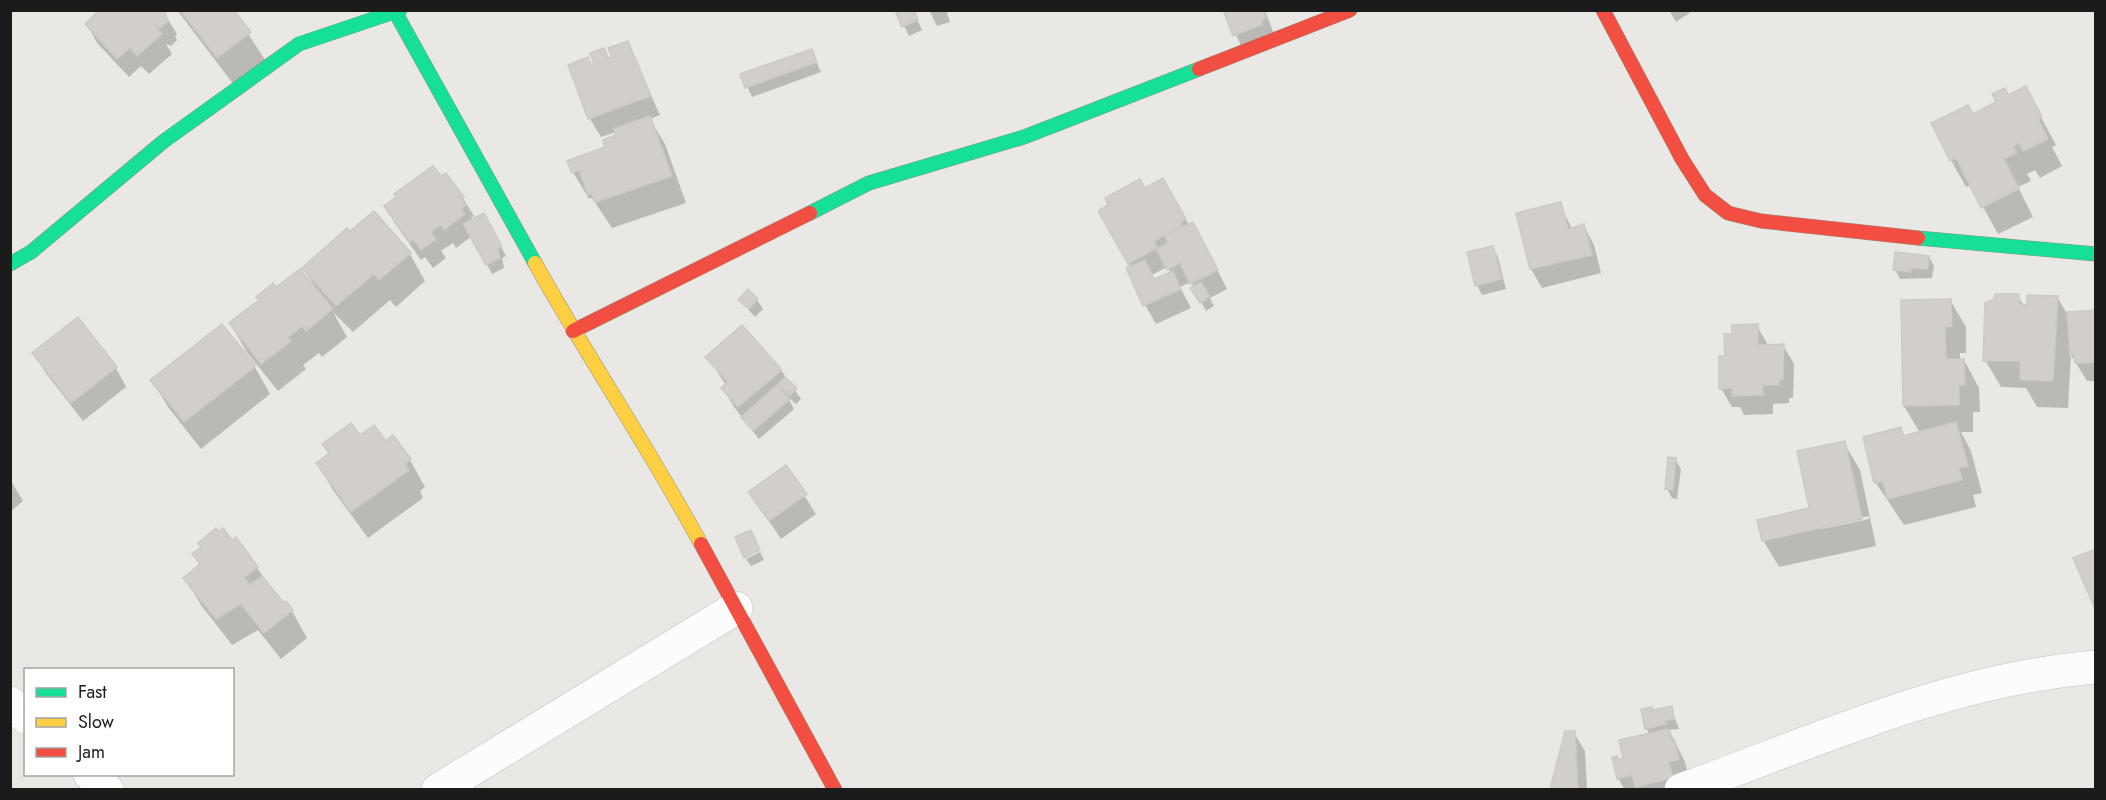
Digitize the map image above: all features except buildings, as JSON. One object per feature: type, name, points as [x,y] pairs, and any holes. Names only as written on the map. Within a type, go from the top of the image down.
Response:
[{"type":"street","points":[[573,331],[869,183],[1024,136],[1350,10]]},
{"type":"street","points":[[1603,10],[1682,159],[1705,195],[1728,213],[1761,221],[1965,244],[2096,254]]},
{"type":"street","points":[[10,264],[31,252],[164,141],[299,44],[396,11],[573,331],[663,472],[835,789]]},
{"type":"street","points":[[438,789],[736,608]]},
{"type":"street","points":[[1680,789],[1841,728],[1975,687],[2070,669],[2096,667]]},
{"type":"street","points":[[10,703],[24,715]]},
{"type":"street","points":[[92,776],[107,789]]},
{"type":"traffic: fast","points":[[394,10],[535,263]]},
{"type":"traffic: fast","points":[[10,264],[31,252],[164,141],[299,44],[400,10]]},
{"type":"traffic: fast","points":[[810,213],[869,183],[1024,137],[1199,69]]},
{"type":"traffic: fast","points":[[1918,238],[2096,254]]},
{"type":"traffic: slow","points":[[535,263],[701,544]]},
{"type":"traffic: jam","points":[[1199,69],[1350,10]]},
{"type":"traffic: jam","points":[[1603,10],[1682,159],[1705,195],[1728,213],[1761,221],[1918,238]]},
{"type":"traffic: jam","points":[[573,331],[810,213]]},
{"type":"traffic: jam","points":[[701,544],[835,790]]}]
